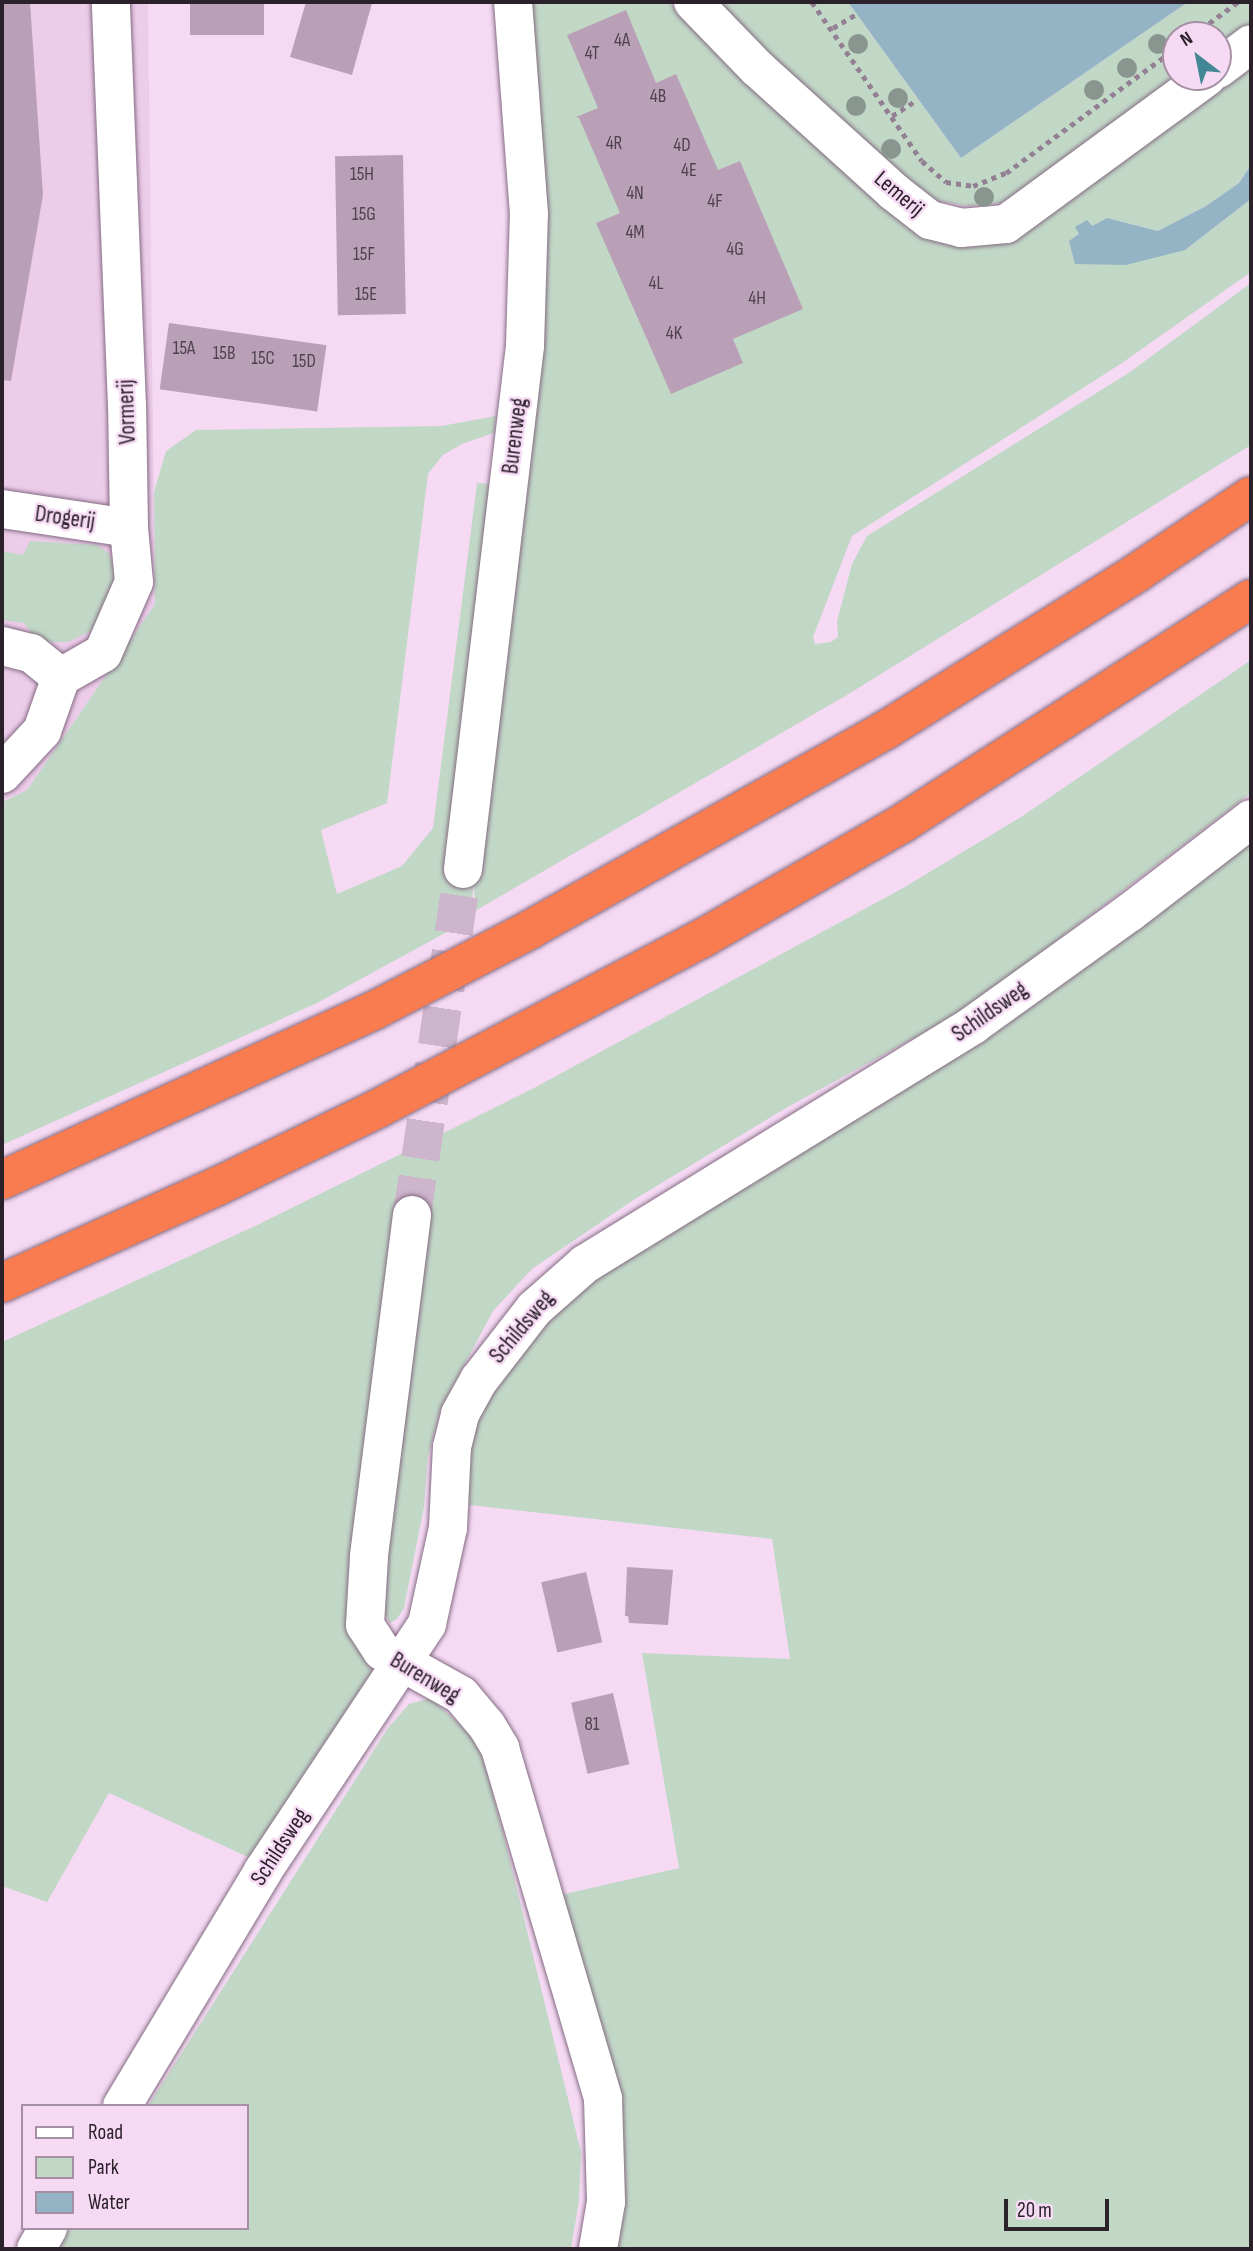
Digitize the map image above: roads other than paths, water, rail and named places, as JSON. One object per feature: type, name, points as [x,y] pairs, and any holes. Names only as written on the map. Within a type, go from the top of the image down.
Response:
[{"type":"highway","points":[[2,1181],[375,1010],[531,929],[884,732],[1138,572],[1251,496]]},
{"type":"highway","points":[[2,1283],[56,1261],[388,1103],[703,939],[903,823],[1251,599]]},
{"type":"highway","points":[[2,1296],[56,1261]]},
{"type":"street","name":"Vormerij","points":[[61,677],[103,653],[134,582],[128,528],[127,406],[111,2]]},
{"type":"street","name":"Burenweg","points":[[463,869],[525,346],[529,214],[513,2]]},
{"type":"street","name":"Lemerij","points":[[692,2],[758,68],[894,192],[930,220],[961,228],[1006,224],[1188,91]]},
{"type":"street","points":[[1232,58],[1251,44]]},
{"type":"street","name":"Drogerij","points":[[2,509],[128,528]]},
{"type":"street","points":[[2,646],[31,653],[61,677],[41,731],[2,774]]},
{"type":"street","name":"Schildsweg","points":[[123,2104],[263,1871],[427,1624],[448,1528],[452,1447],[460,1414],[478,1380],[534,1308],[585,1264],[974,1025],[1129,913],[1251,819]]},
{"type":"street","name":"Burenweg","points":[[412,1215],[364,1610],[365,1625],[373,1642],[382,1651],[461,1695],[500,1748],[603,2099],[606,2202],[598,2249]]},
{"type":"street","points":[[36,2249],[47,2230]]},
{"type":"water","points":[[848,2],[1188,2],[961,158]]},
{"type":"water","points":[[1251,165],[1251,199],[1185,250],[1126,265],[1075,264],[1069,241],[1079,234],[1075,227],[1087,220],[1092,226],[1107,218],[1158,231],[1206,206],[1239,183]]},
{"type":"tunnel","points":[[412,1215],[463,869]]}]
